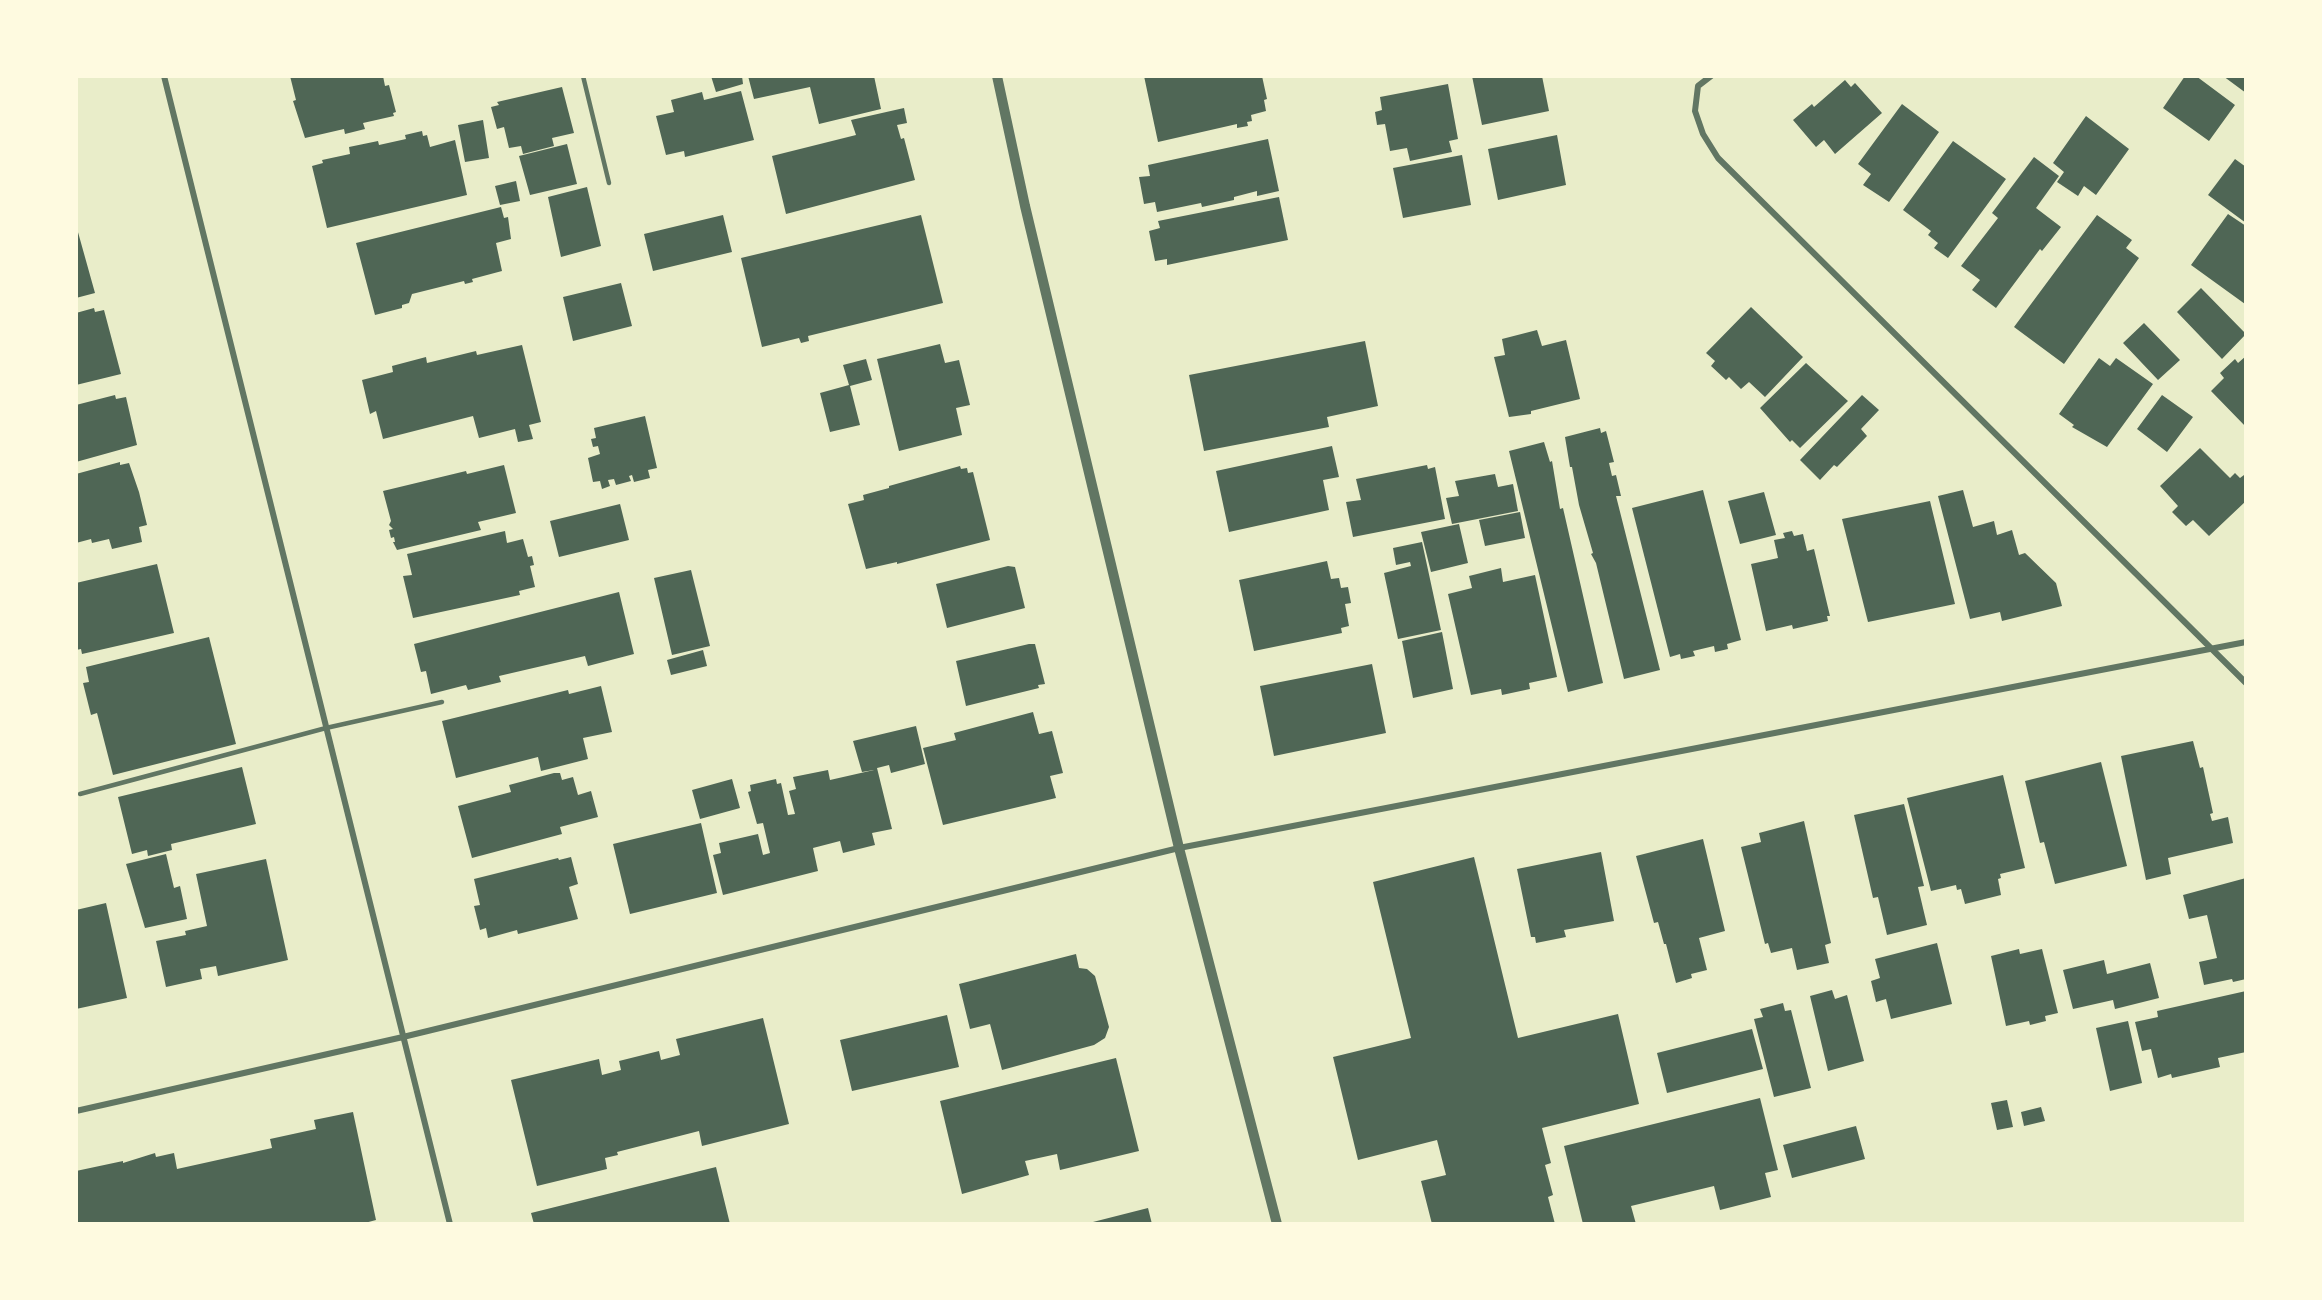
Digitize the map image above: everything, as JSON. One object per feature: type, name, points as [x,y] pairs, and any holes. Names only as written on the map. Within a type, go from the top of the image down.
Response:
[{"type":"street","points":[[164,76],[450,1224]]},
{"type":"street","points":[[996,76],[1179,848],[1277,1224]]},
{"type":"street","points":[[1711,76],[1698,86],[1695,111],[1703,134],[1718,158],[2246,683]]},
{"type":"street","points":[[76,1111],[403,1037],[1179,848],[2246,642]]},
{"type":"lane","points":[[583,76],[609,183]]},
{"type":"lane","points":[[80,794],[326,728],[442,702]]},
{"type":"building","points":[[290,76],[383,76],[385,86],[389,85],[396,112],[393,113],[394,116],[363,123],[365,129],[345,134],[344,129],[305,138],[293,101],[296,100]]},
{"type":"building","points":[[711,76],[742,76],[743,84],[716,92]]},
{"type":"building","points":[[748,76],[874,76],[881,109],[819,124],[810,87],[754,99]]},
{"type":"building","points":[[1144,76],[1262,76],[1267,99],[1264,100],[1266,111],[1251,115],[1252,121],[1247,122],[1248,126],[1237,128],[1237,124],[1158,142]]},
{"type":"building","points":[[1472,76],[1542,76],[1549,111],[1482,125]]},
{"type":"building","points":[[2185,76],[2196,76],[2235,105],[2209,141],[2163,108]]},
{"type":"building","points":[[2223,76],[2246,76],[2246,93]]},
{"type":"building","points":[[1845,80],[1851,87],[1855,83],[1882,113],[1835,154],[1824,140],[1816,147],[1793,120],[1812,104],[1814,107]]},
{"type":"building","points":[[1448,84],[1458,139],[1449,141],[1452,152],[1410,161],[1407,148],[1390,151],[1385,124],[1377,125],[1375,112],[1382,110],[1380,97]]},
{"type":"building","points":[[562,87],[574,133],[552,138],[554,146],[523,154],[521,146],[509,148],[504,127],[497,129],[491,107],[499,105],[497,102]]},
{"type":"building","points":[[741,91],[754,140],[685,157],[684,151],[666,155],[656,116],[674,112],[671,100],[702,92],[704,100]]},
{"type":"building","points":[[1902,104],[1939,132],[1889,202],[1863,185],[1871,174],[1858,164]]},
{"type":"building","points":[[904,108],[907,123],[897,125],[901,139],[904,138],[915,180],[786,214],[772,156],[856,135],[851,120]]},
{"type":"building","points":[[2086,116],[2129,149],[2096,195],[2084,186],[2078,196],[2057,182],[2064,172],[2053,163]]},
{"type":"building","points":[[483,120],[489,158],[465,162],[458,125]]},
{"type":"building","points":[[422,131],[423,136],[427,135],[430,147],[455,140],[467,195],[327,228],[312,166],[323,163],[322,160],[350,154],[349,147],[378,141],[379,145],[406,139],[405,135]]},
{"type":"building","points":[[1557,135],[1566,185],[1498,200],[1488,149]]},
{"type":"building","points":[[1268,139],[1279,191],[1257,196],[1257,191],[1234,197],[1234,200],[1202,207],[1201,203],[1157,212],[1155,202],[1144,204],[1139,177],[1150,176],[1148,165]]},
{"type":"building","points":[[1953,141],[2006,179],[1948,258],[1934,248],[1938,243],[1928,235],[1931,231],[1903,210]]},
{"type":"building","points":[[567,144],[577,184],[530,195],[519,156]]},
{"type":"building","points":[[1462,155],[1471,205],[1403,218],[1393,168]]},
{"type":"building","points":[[2034,157],[2059,176],[2036,208],[2061,227],[2042,251],[2040,249],[1996,308],[1972,290],[1980,280],[1961,266],[1998,218],[1992,213]]},
{"type":"building","points":[[2235,159],[2246,167],[2246,223],[2208,195]]},
{"type":"building","points":[[516,181],[520,201],[500,205],[495,186]]},
{"type":"building","points":[[587,187],[601,246],[561,257],[548,197]]},
{"type":"building","points":[[1279,197],[1288,240],[1167,265],[1167,259],[1155,261],[1149,231],[1160,228],[1158,221]]},
{"type":"building","points":[[501,207],[504,218],[508,217],[511,239],[496,243],[502,271],[472,279],[473,282],[465,284],[464,281],[412,294],[409,303],[402,305],[402,308],[375,315],[356,243]]},
{"type":"building","points":[[2228,214],[2246,226],[2245,304],[2191,265]]},
{"type":"building","points":[[723,215],[732,252],[653,271],[644,234]]},
{"type":"building","points":[[921,215],[943,303],[808,336],[809,341],[801,343],[799,338],[762,347],[741,258]]},
{"type":"building","points":[[2097,215],[2132,240],[2126,248],[2139,258],[2064,364],[2014,327]]},
{"type":"building","points":[[76,225],[95,293],[76,298]]},
{"type":"building","points":[[621,283],[632,326],[573,341],[563,297]]},
{"type":"building","points":[[2201,288],[2246,334],[2222,359],[2177,312]]},
{"type":"building","points":[[1751,307],[1803,357],[1765,397],[1749,382],[1741,389],[1729,377],[1726,380],[1711,366],[1715,361],[1706,353]]},
{"type":"building","points":[[94,308],[95,312],[104,310],[121,374],[76,385],[76,313]]},
{"type":"building","points":[[2144,323],[2180,360],[2158,380],[2123,343]]},
{"type":"building","points":[[1537,330],[1542,346],[1566,340],[1580,399],[1531,411],[1531,414],[1509,417],[1494,357],[1505,355],[1502,339]]},
{"type":"building","points":[[1365,341],[1378,406],[1327,417],[1329,427],[1204,451],[1189,375]]},
{"type":"building","points":[[940,344],[945,363],[959,360],[970,405],[956,408],[962,435],[899,451],[877,359]]},
{"type":"building","points":[[522,345],[541,422],[529,425],[533,439],[518,442],[515,429],[479,438],[473,416],[383,439],[376,411],[370,414],[362,380],[393,372],[392,366],[426,357],[427,363],[476,351],[477,355]]},
{"type":"building","points":[[2246,356],[2246,427],[2211,391],[2224,378],[2220,373],[2235,359],[2238,363]]},
{"type":"building","points":[[2099,358],[2110,366],[2116,358],[2153,384],[2107,447],[2072,427],[2074,425],[2059,414]]},
{"type":"building","points":[[866,359],[872,380],[850,386],[860,425],[830,432],[820,393],[849,385],[843,365]]},
{"type":"building","points":[[1806,363],[1848,401],[1800,448],[1792,440],[1790,442],[1760,408]]},
{"type":"building","points":[[115,395],[116,399],[126,397],[137,445],[76,462],[76,405]]},
{"type":"building","points":[[1862,395],[1879,410],[1861,429],[1867,436],[1837,467],[1834,465],[1820,480],[1800,460]]},
{"type":"building","points":[[2162,395],[2193,417],[2167,452],[2137,429]]},
{"type":"building","points":[[645,416],[657,468],[648,470],[650,478],[634,482],[632,475],[629,476],[631,481],[616,485],[614,479],[608,480],[610,486],[602,489],[600,481],[593,482],[588,458],[600,454],[598,446],[593,447],[591,439],[596,438],[594,428]]},
{"type":"building","points":[[1600,428],[1601,433],[1606,431],[1614,462],[1609,463],[1612,476],[1616,475],[1621,496],[1616,496],[1660,670],[1624,679],[1596,563],[1591,554],[1593,553],[1579,505],[1565,437]]},
{"type":"building","points":[[1544,442],[1550,462],[1552,461],[1560,509],[1563,508],[1603,683],[1568,692],[1509,451]]},
{"type":"building","points":[[1332,446],[1339,477],[1323,480],[1329,510],[1229,532],[1216,471]]},
{"type":"building","points":[[2200,448],[2230,478],[2235,473],[2240,478],[2246,476],[2246,501],[2209,536],[2193,520],[2186,526],[2172,512],[2178,506],[2160,486]]},
{"type":"building","points":[[120,462],[120,465],[129,463],[139,492],[147,525],[139,527],[142,542],[112,549],[109,539],[92,543],[91,539],[76,543],[76,474]]},
{"type":"building","points":[[504,465],[516,513],[478,522],[481,530],[397,550],[393,542],[395,542],[394,537],[391,538],[389,530],[393,529],[389,525],[391,521],[383,491],[466,471],[467,474]]},
{"type":"building","points":[[1427,465],[1428,469],[1435,467],[1445,519],[1353,537],[1346,502],[1361,500],[1356,479]]},
{"type":"building","points":[[960,466],[961,469],[967,468],[968,473],[973,472],[990,540],[897,564],[897,562],[866,569],[848,504],[864,500],[863,495],[889,488],[889,486]]},
{"type":"building","points":[[1495,474],[1498,487],[1513,484],[1518,511],[1452,524],[1446,498],[1459,496],[1455,481]]},
{"type":"building","points":[[1703,490],[1741,640],[1727,644],[1728,649],[1715,652],[1714,646],[1693,651],[1695,656],[1681,659],[1680,654],[1670,657],[1632,508]]},
{"type":"building","points":[[1963,490],[1973,527],[1994,521],[1997,535],[2012,530],[2019,555],[2025,553],[2056,583],[2062,606],[2002,621],[2000,612],[1970,619],[1938,496]]},
{"type":"building","points":[[1764,492],[1776,535],[1740,544],[1728,501]]},
{"type":"building","points":[[1930,501],[1955,604],[1868,622],[1842,519]]},
{"type":"building","points":[[620,504],[629,540],[559,557],[550,521]]},
{"type":"building","points":[[1520,512],[1525,538],[1485,546],[1479,520]]},
{"type":"building","points":[[1459,524],[1468,563],[1431,572],[1421,532]]},
{"type":"building","points":[[505,531],[507,543],[523,539],[528,557],[532,556],[534,565],[530,566],[535,587],[519,591],[520,595],[413,618],[403,576],[412,575],[407,554]]},
{"type":"building","points":[[1792,531],[1794,536],[1803,534],[1807,551],[1814,549],[1830,616],[1827,616],[1828,621],[1793,629],[1792,625],[1766,631],[1751,564],[1778,558],[1774,540],[1785,538],[1783,533]]},
{"type":"building","points":[[1422,542],[1441,630],[1398,639],[1384,573],[1411,566],[1410,562],[1396,565],[1393,548]]},
{"type":"building","points":[[1327,561],[1331,579],[1339,578],[1341,588],[1348,587],[1351,603],[1345,604],[1349,626],[1341,628],[1342,633],[1254,651],[1239,580]]},
{"type":"building","points":[[157,564],[174,633],[82,654],[81,649],[76,650],[76,583]]},
{"type":"building","points":[[1008,566],[1015,567],[1025,608],[947,628],[936,584]]},
{"type":"building","points":[[1501,568],[1503,582],[1535,575],[1557,677],[1529,683],[1530,689],[1502,695],[1501,689],[1471,695],[1448,594],[1472,588],[1469,576]]},
{"type":"building","points":[[691,570],[710,646],[672,655],[654,578]]},
{"type":"building","points":[[619,592],[634,654],[588,666],[585,656],[499,676],[501,682],[468,690],[466,685],[431,694],[426,671],[421,672],[414,644]]},
{"type":"building","points":[[1442,632],[1453,689],[1413,698],[1402,641]]},
{"type":"building","points":[[209,637],[236,744],[113,775],[97,713],[91,715],[83,683],[89,682],[86,667]]},
{"type":"building","points":[[1035,644],[1045,684],[1038,685],[1039,688],[966,706],[956,661]]},
{"type":"building","points":[[703,650],[707,666],[671,675],[667,660]]},
{"type":"building","points":[[1372,664],[1386,733],[1274,756],[1260,686]]},
{"type":"building","points":[[601,686],[612,732],[583,738],[588,759],[541,771],[538,757],[456,778],[442,721],[568,690],[569,694]]},
{"type":"building","points":[[1033,712],[1039,734],[1052,731],[1063,773],[1050,776],[1056,798],[943,825],[923,748],[956,740],[954,733]]},
{"type":"building","points":[[916,726],[925,764],[891,773],[889,765],[877,768],[892,829],[872,833],[875,845],[843,853],[840,841],[813,848],[818,871],[723,895],[713,855],[721,853],[719,843],[758,834],[763,855],[770,853],[763,823],[757,824],[748,792],[751,791],[750,785],[776,779],[777,784],[781,783],[788,815],[795,814],[789,791],[796,789],[793,777],[828,770],[830,780],[874,770],[862,772],[853,741]]},
{"type":"building","points":[[2193,741],[2200,768],[2203,767],[2213,813],[2210,814],[2212,821],[2228,817],[2233,843],[2168,858],[2171,874],[2146,880],[2121,756]]},
{"type":"building","points":[[2101,762],[2127,866],[2055,884],[2044,842],[2040,843],[2025,781]]},
{"type":"building","points":[[242,767],[256,824],[171,844],[172,850],[148,856],[147,850],[132,854],[118,797]]},
{"type":"building","points":[[560,773],[562,780],[573,777],[578,795],[591,791],[598,817],[560,827],[562,834],[472,858],[458,806],[511,792],[509,785]]},
{"type":"building","points":[[2003,775],[2025,868],[2000,874],[2001,878],[1998,879],[2001,895],[1965,904],[1961,889],[1957,890],[1956,885],[1931,891],[1907,798]]},
{"type":"building","points":[[732,779],[740,808],[700,819],[692,790]]},
{"type":"building","points":[[1904,804],[1924,886],[1918,887],[1927,925],[1887,935],[1878,897],[1873,898],[1854,815]]},
{"type":"building","points":[[1804,821],[1831,943],[1825,945],[1829,963],[1797,970],[1792,948],[1771,953],[1768,943],[1765,944],[1741,847],[1761,842],[1759,833]]},
{"type":"building","points":[[701,823],[717,893],[630,914],[613,844]]},
{"type":"building","points":[[1703,839],[1725,931],[1699,938],[1707,970],[1691,974],[1692,978],[1676,983],[1658,922],[1654,923],[1636,856]]},
{"type":"building","points":[[1601,852],[1614,921],[1564,930],[1566,937],[1536,943],[1535,937],[1531,937],[1517,869]]},
{"type":"building","points":[[166,854],[174,888],[180,886],[187,919],[145,928],[126,864]]},
{"type":"building","points":[[571,857],[578,884],[569,887],[578,919],[518,934],[517,930],[488,938],[486,928],[480,930],[474,906],[480,905],[474,879],[558,858],[559,860]]},
{"type":"building","points":[[1474,857],[1518,1038],[1618,1014],[1639,1104],[1542,1128],[1551,1163],[1545,1165],[1553,1195],[1548,1197],[1555,1224],[1432,1224],[1421,1181],[1446,1175],[1437,1140],[1358,1160],[1333,1057],[1411,1038],[1373,882]]},
{"type":"building","points":[[266,859],[288,960],[218,976],[216,966],[200,969],[202,979],[166,987],[156,941],[186,935],[185,931],[207,926],[196,874]]},
{"type":"building","points":[[2246,878],[2246,979],[2233,982],[2232,979],[2204,985],[2199,962],[2217,958],[2207,915],[2189,919],[2183,895]]},
{"type":"building","points":[[106,903],[127,998],[76,1009],[76,910]]},
{"type":"building","points":[[1937,943],[1952,1004],[1891,1019],[1886,999],[1876,1002],[1871,981],[1880,978],[1875,959]]},
{"type":"building","points":[[2019,949],[2020,954],[2042,949],[2058,1013],[2045,1016],[2046,1021],[2030,1025],[2029,1021],[2006,1026],[1991,956]]},
{"type":"building","points":[[1076,954],[1079,968],[1087,969],[1095,976],[1109,1027],[1105,1038],[1094,1045],[1002,1070],[990,1024],[970,1029],[959,984]]},
{"type":"building","points":[[2104,960],[2107,974],[2150,963],[2159,998],[2115,1009],[2113,1000],[2073,1009],[2063,970]]},
{"type":"building","points":[[1832,990],[1835,999],[1847,995],[1864,1061],[1828,1071],[1810,996]]},
{"type":"building","points":[[2246,991],[2246,1052],[2218,1058],[2220,1067],[2172,1078],[2171,1074],[2158,1078],[2151,1049],[2142,1051],[2135,1022],[2158,1017],[2157,1011]]},
{"type":"building","points":[[1783,1003],[1785,1011],[1791,1010],[1811,1088],[1774,1097],[1754,1019],[1763,1017],[1760,1009]]},
{"type":"building","points":[[947,1015],[959,1067],[852,1091],[840,1040]]},
{"type":"building","points":[[763,1018],[789,1124],[702,1146],[699,1131],[617,1152],[618,1155],[605,1158],[607,1169],[537,1186],[511,1080],[599,1059],[602,1075],[621,1070],[619,1061],[659,1051],[661,1060],[680,1055],[676,1039]]},
{"type":"building","points":[[2128,1021],[2142,1083],[2110,1091],[2096,1028]]},
{"type":"building","points":[[1752,1029],[1763,1069],[1667,1093],[1657,1053]]},
{"type":"building","points":[[1116,1058],[1139,1151],[1060,1170],[1057,1154],[1025,1161],[1029,1175],[962,1194],[940,1101]]},
{"type":"building","points":[[1760,1098],[1778,1170],[1765,1173],[1771,1197],[1720,1210],[1714,1186],[1631,1206],[1636,1224],[1583,1224],[1564,1146]]},
{"type":"building","points":[[2007,1100],[2013,1127],[1997,1130],[1991,1103]]},
{"type":"building","points":[[2041,1107],[2045,1121],[2024,1126],[2021,1112]]},
{"type":"building","points":[[353,1112],[376,1220],[361,1224],[76,1224],[76,1171],[123,1161],[123,1163],[155,1153],[156,1157],[174,1153],[177,1169],[272,1148],[270,1139],[316,1129],[314,1120]]},
{"type":"building","points":[[1856,1126],[1865,1159],[1792,1178],[1783,1145]]},
{"type":"building","points":[[716,1167],[730,1224],[534,1224],[531,1213]]},
{"type":"building","points":[[1148,1208],[1152,1224],[1089,1224],[1089,1223]]}]
